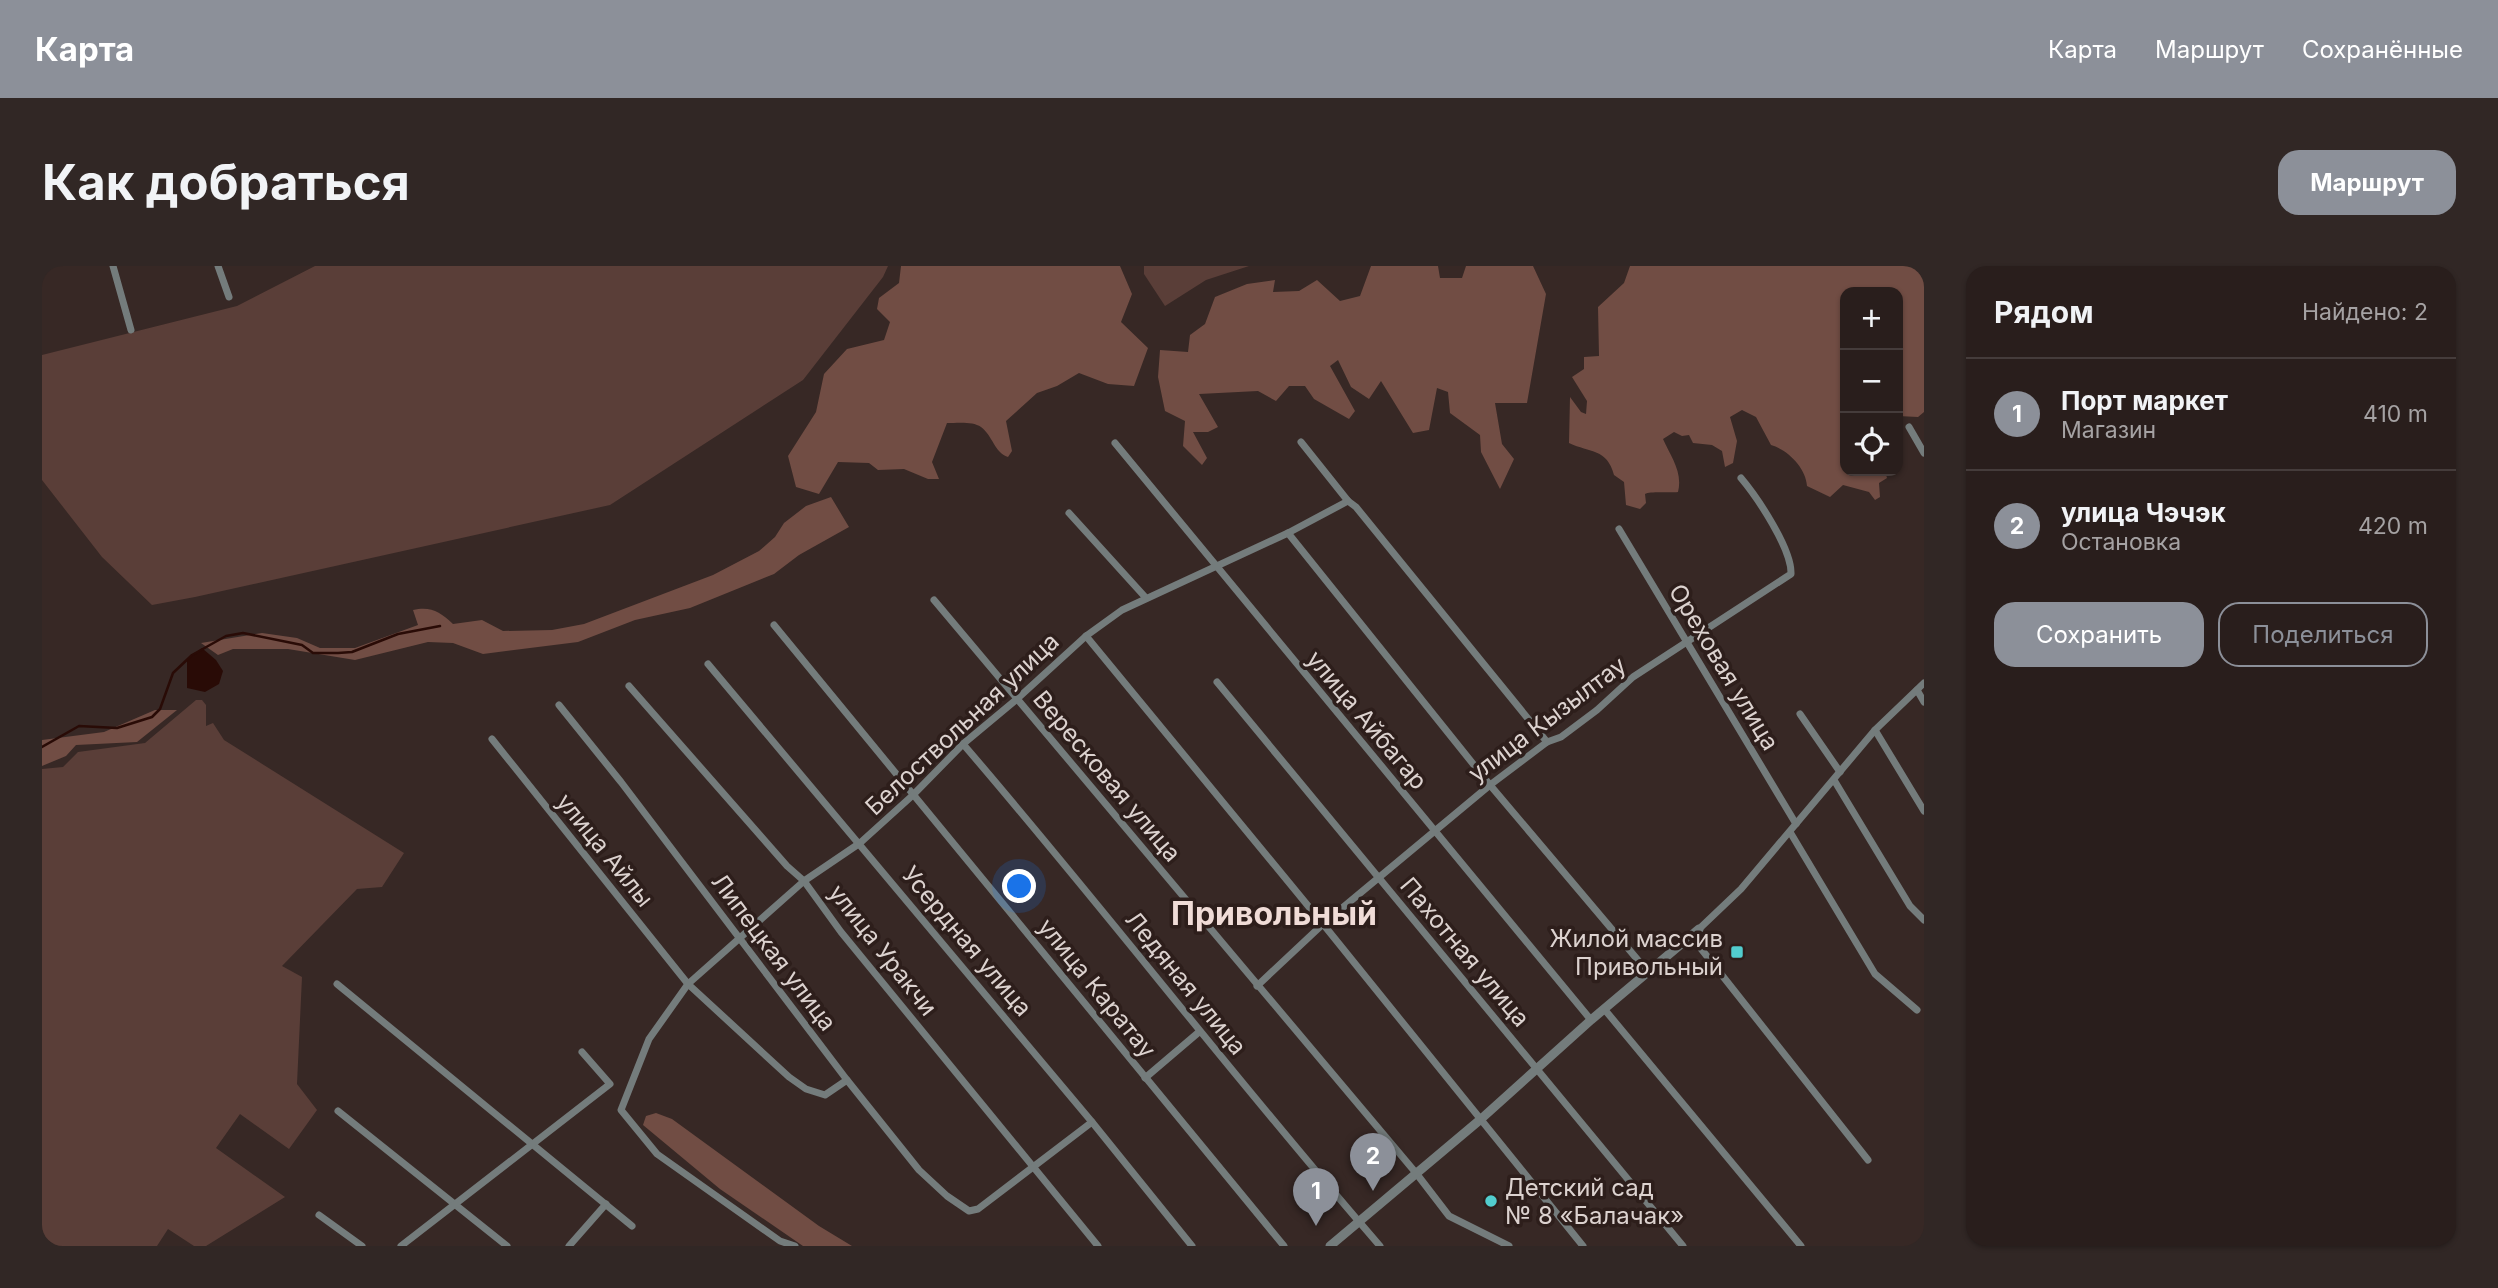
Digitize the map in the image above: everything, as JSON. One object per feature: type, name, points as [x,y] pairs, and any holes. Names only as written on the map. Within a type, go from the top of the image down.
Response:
[{"type":"street","points":[[113,266],[131,330]]},
{"type":"street","points":[[218,266],[229,297]]},
{"type":"street","points":[[1909,428],[1924,453]]},
{"type":"street","points":[[1301,442],[1547,742]]},
{"type":"street","name":"улица Айбагар","points":[[1115,443],[1591,1020]]},
{"type":"street","name":"улица Кызылтау","points":[[1256,986],[1323,924],[1490,785],[1547,742],[1560,737],[1597,710],[1633,677],[1791,574],[1792,564],[1788,553],[1741,478]]},
{"type":"street","name":"Белоствольная улица","points":[[795,1246],[780,1241],[657,1154],[621,1110],[649,1039],[688,984],[804,881],[860,843],[913,795],[962,744],[1017,699],[1086,636],[1122,610],[1214,565],[1288,533],[1348,501]]},
{"type":"street","points":[[1069,513],[1146,598]]},
{"type":"street","name":"Ореховая улица","points":[[1619,529],[1796,824]]},
{"type":"street","points":[[1288,533],[1490,785],[1648,972]]},
{"type":"street","name":"Вересковая улица","points":[[934,600],[1416,1173],[1449,1216],[1509,1246]]},
{"type":"street","name":"улица Каратау","points":[[774,625],[1284,1246]]},
{"type":"street","points":[[1086,636],[1583,1246]]},
{"type":"street","name":"Усердная улица","points":[[708,664],[860,843],[1192,1246]]},
{"type":"street","name":"Пахотная улица","points":[[1217,682],[1683,1246]]},
{"type":"street","points":[[1330,1246],[1699,929],[1741,889],[1875,730],[1924,684]]},
{"type":"street","name":"улица Уракчи","points":[[629,686],[787,866],[804,881],[850,943],[1098,1246]]},
{"type":"street","points":[[1917,690],[1924,702]]},
{"type":"street","name":"Липецкая улица","points":[[559,705],[919,1170],[947,1196],[969,1211],[978,1209],[1032,1168]]},
{"type":"street","points":[[1800,714],[1840,772]]},
{"type":"street","points":[[1875,730],[1924,811]]},
{"type":"street","name":"улица Айлы","points":[[492,739],[688,984],[767,1059],[806,1089],[825,1095],[847,1080]]},
{"type":"street","name":"Ледяная улица","points":[[962,744],[1026,818],[1199,1032],[1380,1246]]},
{"type":"street","points":[[1833,780],[1910,906],[1924,920]]},
{"type":"street","points":[[1790,832],[1875,974],[1917,1010]]},
{"type":"street","points":[[1691,936],[1868,1160]]},
{"type":"street","points":[[337,984],[632,1226]]},
{"type":"street","points":[[1605,1010],[1801,1246]]},
{"type":"street","points":[[1145,1078],[1199,1032]]},
{"type":"street","points":[[401,1246],[610,1084],[582,1052]]},
{"type":"street","points":[[338,1111],[507,1246]]},
{"type":"street","points":[[1032,1168],[1092,1122]]},
{"type":"street","points":[[569,1246],[606,1204]]},
{"type":"street","points":[[319,1215],[362,1246]]},
{"type":"shaded area","points":[[315,266],[888,266],[883,277],[803,380],[610,505],[152,605],[102,557],[42,480],[42,355],[237,306]]},
{"type":"shaded area","points":[[901,266],[1120,266],[1132,294],[1121,322],[1148,348],[1134,386],[1108,384],[1079,373],[1057,386],[1037,393],[1006,421],[1012,451],[1008,457],[1003,455],[978,425],[947,423],[932,462],[939,479],[928,479],[904,469],[878,470],[869,463],[838,462],[819,494],[796,487],[788,456],[816,412],[824,374],[847,349],[884,340],[890,322],[877,309],[879,298],[899,283]]},
{"type":"shaded area","points":[[1144,266],[1249,266],[1206,280],[1165,306],[1144,274]]},
{"type":"shaded area","points":[[1371,266],[1438,266],[1440,278],[1462,278],[1466,266],[1533,266],[1546,294],[1527,403],[1495,403],[1502,444],[1514,459],[1500,489],[1481,452],[1480,435],[1450,413],[1448,392],[1437,388],[1429,430],[1413,433],[1381,381],[1369,399],[1351,387],[1338,360],[1330,366],[1355,411],[1349,419],[1314,399],[1305,386],[1289,386],[1276,401],[1258,391],[1199,394],[1218,427],[1208,432],[1193,432],[1207,458],[1202,465],[1183,446],[1185,421],[1165,411],[1158,377],[1160,350],[1188,352],[1190,335],[1205,324],[1215,297],[1247,284],[1275,280],[1273,292],[1299,291],[1317,280],[1340,301],[1360,296]]},
{"type":"shaded area","points":[[1630,266],[1924,266],[1924,412],[1918,417],[1903,416],[1903,287],[1840,287],[1840,476],[1886,476],[1879,483],[1880,497],[1875,500],[1869,492],[1843,485],[1830,497],[1807,486],[1800,466],[1784,451],[1771,445],[1756,417],[1742,410],[1730,417],[1737,441],[1733,463],[1725,467],[1722,451],[1712,445],[1693,443],[1689,435],[1682,436],[1674,432],[1663,439],[1678,471],[1678,492],[1645,494],[1646,503],[1640,509],[1626,505],[1624,482],[1614,475],[1607,460],[1597,453],[1569,443],[1570,397],[1581,412],[1586,414],[1587,401],[1572,377],[1584,369],[1584,357],[1599,356],[1598,307],[1624,283]]},
{"type":"shaded area","points":[[831,497],[849,527],[799,555],[774,574],[690,608],[635,620],[578,642],[483,654],[453,643],[428,642],[355,660],[288,649],[233,649],[218,655],[201,643],[262,633],[297,638],[320,648],[355,648],[418,625],[413,610],[419,609],[435,611],[453,624],[482,620],[503,631],[552,630],[584,624],[713,575],[759,551],[775,537],[784,523],[806,506]]},
{"type":"shaded area","points":[[202,648],[216,660],[223,671],[219,684],[205,692],[187,688],[187,659]]},
{"type":"shaded area","points":[[196,700],[202,700],[206,705],[206,726],[213,723],[224,740],[404,853],[382,887],[357,889],[282,966],[302,977],[297,1084],[317,1110],[289,1149],[240,1114],[216,1148],[285,1197],[206,1246],[194,1246],[168,1229],[157,1246],[42,1246],[42,769],[63,767],[78,752],[145,743]]},
{"type":"shaded area","points":[[155,710],[177,710],[137,742],[76,745],[66,756],[42,766],[42,740],[104,732]]},
{"type":"shaded area","points":[[656,1113],[672,1119],[819,1226],[852,1246],[803,1246],[720,1189],[643,1125],[646,1116]]},
{"type":"waterway","points":[[42,747],[79,726],[117,728],[152,717],[160,709],[173,673],[192,655],[226,636],[243,633],[302,645],[313,653],[338,653],[352,652],[398,634],[440,626]]},
{"type":"place","name":"Жилой массив Привольный","points":[[1737,952]]},
{"type":"place","name":"улица Чэчэк","points":[[1373,1191]]},
{"type":"place","name":"Детский сад № 8 «Балачак»","points":[[1491,1201]]},
{"type":"place","name":"Порт маркет","points":[[1316,1226]]},
{"type":"district","name":"Привольный","points":[[1274,913]]}]
